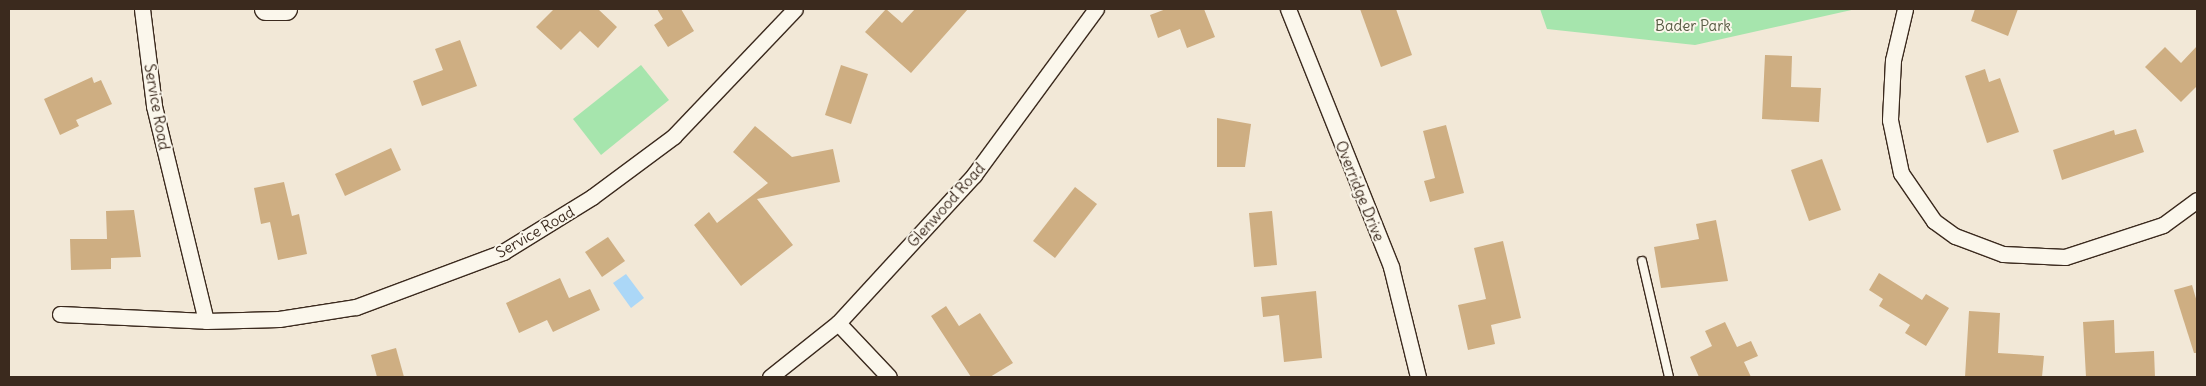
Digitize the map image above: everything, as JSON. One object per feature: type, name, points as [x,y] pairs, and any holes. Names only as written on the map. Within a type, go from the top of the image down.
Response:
[{"type":"street","name":"Service Road","points":[[142,9],[154,106],[206,321]]},
{"type":"street","points":[[266,9],[286,9]]},
{"type":"street","name":"Service Road","points":[[60,314],[206,321],[279,319],[356,307],[504,252],[592,197],[674,136],[795,9]]},
{"type":"street","name":"Glenwood Road","points":[[770,377],[838,322],[974,176],[1096,9]]},
{"type":"street","name":"Overridge Drive","points":[[1288,9],[1391,267],[1418,377]]},
{"type":"street","points":[[1906,9],[1893,60],[1890,120],[1901,173],[1934,222],[1955,236],[2003,254],[2065,257],[2163,226],[2197,200]]},
{"type":"street","points":[[838,322],[889,377]]},
{"type":"lane","points":[[1642,261],[1669,377]]},
{"type":"green space","name":"Bader Park","points":[[1540,9],[1856,9],[1695,45],[1547,29]]},
{"type":"green space","points":[[641,65],[669,100],[601,155],[573,119]]},
{"type":"water","points":[[626,274],[644,298],[631,308],[613,283]]},
{"type":"building","points":[[554,9],[598,9],[617,27],[598,48],[580,31],[561,50],[536,27]]},
{"type":"building","points":[[657,9],[681,9],[694,31],[668,47],[654,25],[663,19]]},
{"type":"building","points":[[886,9],[902,23],[915,9],[968,9],[911,73],[865,32]]},
{"type":"building","points":[[1166,9],[1204,9],[1215,37],[1187,48],[1180,29],[1158,38],[1150,15]]},
{"type":"building","points":[[1360,9],[1396,9],[1412,55],[1381,67]]},
{"type":"building","points":[[1975,9],[2018,9],[2008,36],[1971,21]]},
{"type":"building","points":[[460,40],[477,86],[422,106],[413,81],[443,70],[435,49]]},
{"type":"building","points":[[2197,46],[2197,86],[2181,102],[2145,67],[2165,47],[2181,63]]},
{"type":"building","points":[[1765,55],[1792,56],[1791,87],[1821,88],[1819,122],[1762,119]]},
{"type":"building","points":[[841,65],[868,74],[851,124],[825,115]]},
{"type":"building","points":[[1985,69],[1989,82],[2000,78],[2019,132],[1987,143],[1965,76]]},
{"type":"building","points":[[92,77],[94,83],[101,80],[112,104],[76,120],[79,126],[60,135],[44,99]]},
{"type":"building","points":[[1217,118],[1251,124],[1245,167],[1217,167]]},
{"type":"building","points":[[1446,125],[1464,193],[1430,202],[1424,181],[1435,178],[1423,131]]},
{"type":"building","points":[[755,126],[792,157],[833,149],[840,182],[757,199],[793,245],[741,286],[694,225],[709,212],[717,223],[768,183],[733,152]]},
{"type":"building","points":[[2136,129],[2144,152],[2062,180],[2053,150],[2114,130],[2115,135]]},
{"type":"building","points":[[391,148],[401,170],[345,196],[335,174]]},
{"type":"building","points":[[1822,159],[1841,210],[1809,221],[1791,170]]},
{"type":"building","points":[[284,182],[292,216],[299,214],[307,254],[278,260],[270,222],[261,224],[254,188]]},
{"type":"building","points":[[1075,187],[1097,204],[1055,258],[1033,241]]},
{"type":"building","points":[[134,210],[141,257],[111,258],[111,269],[71,270],[70,239],[107,239],[106,211]]},
{"type":"building","points":[[1272,211],[1277,265],[1254,267],[1249,213]]},
{"type":"building","points":[[1716,220],[1728,281],[1661,288],[1654,247],[1699,239],[1696,224]]},
{"type":"building","points":[[608,237],[625,261],[602,277],[585,252]]},
{"type":"building","points":[[1503,241],[1521,318],[1491,325],[1495,344],[1468,350],[1458,305],[1486,299],[1474,248]]},
{"type":"building","points":[[1879,273],[1922,300],[1926,294],[1949,308],[1926,346],[1905,333],[1910,325],[1879,306],[1883,299],[1869,290]]},
{"type":"building","points":[[560,278],[569,298],[590,289],[600,310],[553,332],[547,320],[519,333],[506,303]]},
{"type":"building","points":[[2192,285],[2197,302],[2197,353],[2194,353],[2174,290]]},
{"type":"building","points":[[1316,291],[1322,358],[1284,362],[1279,315],[1263,317],[1261,297]]},
{"type":"building","points":[[946,306],[959,326],[980,313],[1013,363],[990,377],[971,377],[931,316]]},
{"type":"building","points":[[1969,311],[2000,313],[1998,353],[2044,356],[2042,377],[1965,377]]},
{"type":"building","points":[[2114,320],[2115,353],[2154,351],[2155,377],[2086,377],[2083,322]]},
{"type":"building","points":[[1725,322],[1737,347],[1751,341],[1758,356],[1744,362],[1751,377],[1699,377],[1690,357],[1712,346],[1705,331]]},
{"type":"building","points":[[396,348],[404,377],[377,377],[371,355]]}]
